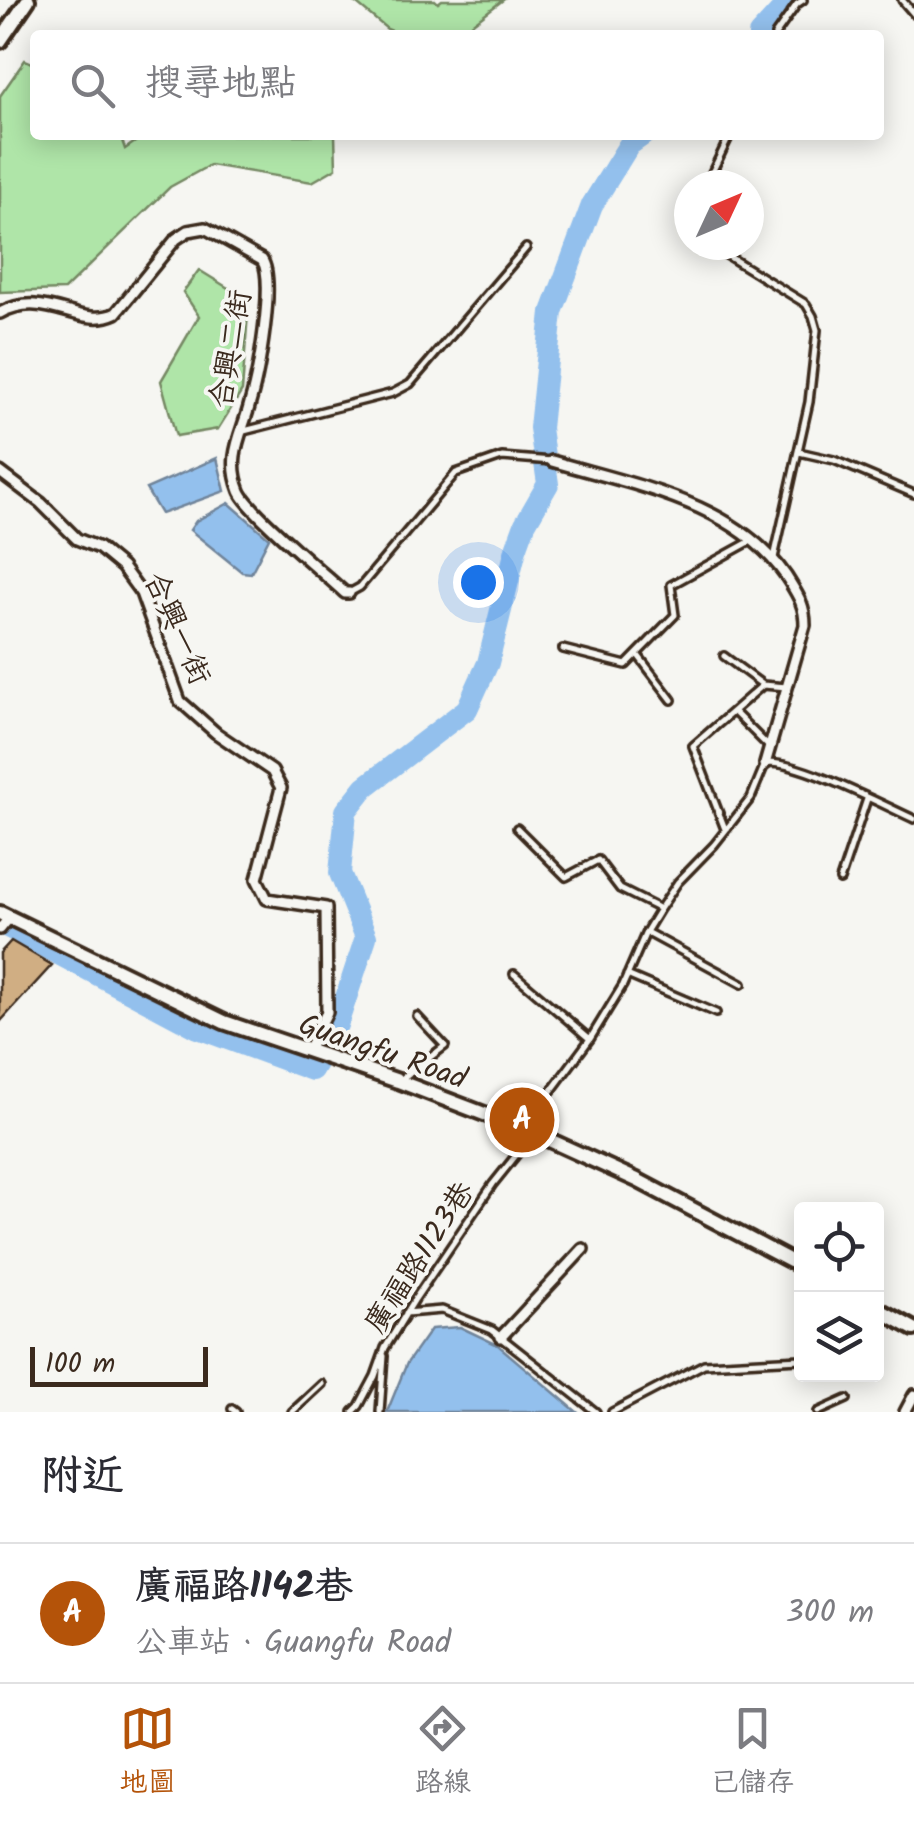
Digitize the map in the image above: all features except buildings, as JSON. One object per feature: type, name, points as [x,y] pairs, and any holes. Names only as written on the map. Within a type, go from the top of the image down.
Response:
[{"type":"street","points":[[0,40],[28,0]]},
{"type":"street","name":"合興二街","points":[[0,313],[32,304],[50,305],[102,320],[116,314],[176,239],[188,231],[205,228],[262,260],[268,268],[254,389],[234,445],[240,493],[344,593],[350,593]]},
{"type":"street","points":[[552,461],[662,494],[706,512],[754,540],[774,558],[805,606],[804,625],[764,764]]},
{"type":"street","name":"合興一街","points":[[0,472],[77,539],[99,548],[122,566],[141,593],[180,700],[216,734],[272,771],[281,788],[257,879],[266,900],[326,908],[327,1012],[309,1051]]},
{"type":"street","points":[[0,929],[6,916]]},
{"type":"street","name":"Guangfu Road","points":[[6,916],[224,1022],[398,1081],[534,1133],[637,1180],[794,1263]]},
{"type":"street","points":[[501,1337],[582,1250]]},
{"type":"street","points":[[884,1312],[914,1329]]},
{"type":"street","points":[[904,1412],[914,1394]]},
{"type":"lane","points":[[778,30],[796,4],[804,0]]},
{"type":"lane","points":[[902,0],[914,14]]},
{"type":"lane","points":[[713,170],[728,140]]},
{"type":"lane","points":[[238,432],[393,393],[410,384],[526,248]]},
{"type":"lane","points":[[736,260],[806,304],[816,330],[799,452],[774,558]]},
{"type":"lane","points":[[799,452],[834,460],[914,494]]},
{"type":"lane","points":[[350,593],[360,587],[456,473],[502,458],[552,461]]},
{"type":"lane","points":[[563,649],[626,665],[676,615],[671,585],[754,540]]},
{"type":"lane","points":[[637,654],[672,700]]},
{"type":"lane","points":[[724,656],[763,685],[787,687]]},
{"type":"lane","points":[[725,830],[693,746],[763,685]]},
{"type":"lane","points":[[733,711],[770,748]]},
{"type":"lane","points":[[764,764],[773,762],[798,768],[914,819]]},
{"type":"lane","name":"廣福路1123巷","points":[[353,1412],[360,1406],[385,1348],[406,1314],[493,1184],[534,1133],[549,1094],[590,1040],[660,909],[678,882],[751,798],[764,764]]},
{"type":"lane","points":[[840,880],[867,799]]},
{"type":"lane","points":[[517,828],[566,877],[598,860],[620,889],[660,909]]},
{"type":"lane","points":[[646,932],[742,984]]},
{"type":"lane","points":[[514,974],[590,1040]]},
{"type":"lane","points":[[627,974],[716,1013]]},
{"type":"lane","points":[[398,1081],[445,1046],[417,1016]]},
{"type":"lane","points":[[406,1314],[442,1310],[492,1330],[596,1412]]},
{"type":"lane","points":[[380,1412],[385,1348]]},
{"type":"lane","points":[[612,1412],[704,1364],[794,1360]]},
{"type":"lane","points":[[292,1412],[322,1384]]},
{"type":"lane","points":[[818,1412],[847,1399]]},
{"type":"green space","points":[[352,0],[503,0],[464,30],[387,29]]},
{"type":"green space","points":[[25,60],[30,62],[30,140],[122,140],[125,149],[138,140],[335,140],[336,168],[312,182],[210,165],[170,187],[64,290],[0,292],[0,96]]},
{"type":"green space","points":[[199,270],[249,301],[242,391],[218,429],[176,436],[161,381],[199,316],[183,292]]},
{"type":"water","points":[[217,458],[225,491],[161,514],[146,489]]},
{"type":"water","points":[[229,503],[269,538],[251,573],[242,572],[190,530],[196,521]]},
{"type":"water","points":[[460,1327],[498,1345],[577,1412],[387,1412],[407,1363],[431,1329]]},
{"type":"waterway","points":[[764,30],[791,0]]},
{"type":"waterway","points":[[0,923],[198,1028],[312,1070],[335,1031],[366,937],[340,873],[346,811],[365,787],[467,709],[488,663],[516,549],[548,484],[540,428],[552,312],[592,205],[636,140]]},
{"type":"place","name":"廣福路1142巷","points":[[522,1120]]}]
